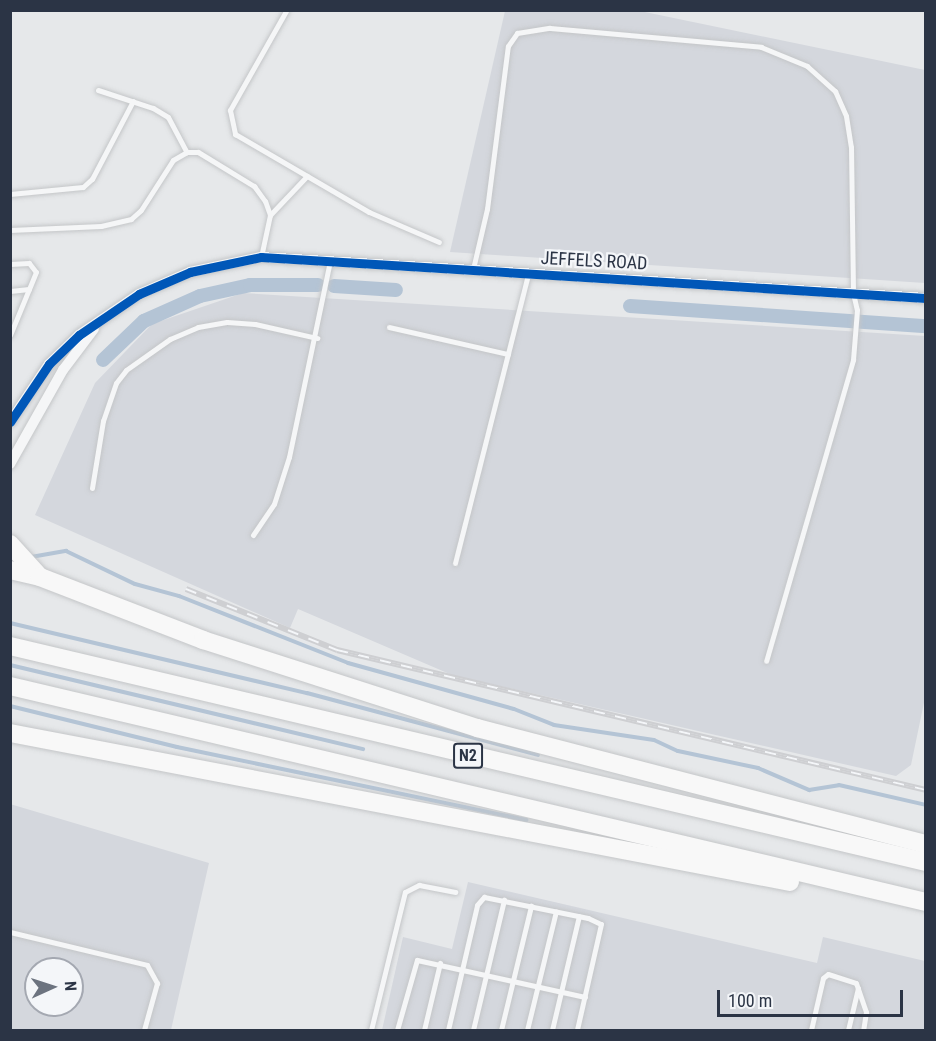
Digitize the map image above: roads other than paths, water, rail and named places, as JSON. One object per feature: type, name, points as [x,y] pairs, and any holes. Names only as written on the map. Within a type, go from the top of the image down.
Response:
[{"type":"highway","points":[[10,544],[40,577]]},
{"type":"highway","points":[[10,570],[40,577],[203,640],[477,728],[926,844]]},
{"type":"highway","name":"N2","points":[[10,646],[926,862]]},
{"type":"highway","name":"N2","points":[[10,686],[926,902]]},
{"type":"highway","points":[[10,733],[718,869],[926,902]]},
{"type":"street","name":"JEFFELS ROAD","points":[[97,324],[139,294],[190,272],[261,256],[330,258],[528,274],[926,298]]},
{"type":"street","points":[[10,422],[49,364],[97,324]]},
{"type":"street","points":[[10,464],[63,370],[97,324]]},
{"type":"lane","points":[[286,11],[231,110],[230,118],[240,138],[369,212],[439,242]]},
{"type":"lane","points":[[473,269],[487,209],[508,46],[517,33],[550,28],[761,47],[816,72],[835,92],[846,116],[851,147],[853,293],[856,310],[853,360],[766,661]]},
{"type":"lane","points":[[98,90],[133,101],[168,117],[187,152]]},
{"type":"lane","points":[[10,194],[83,187],[92,179],[133,101]]},
{"type":"lane","points":[[10,230],[101,226],[131,219],[141,210],[165,170],[187,152],[207,155],[254,186],[270,215]]},
{"type":"lane","points":[[261,256],[270,215],[307,176]]},
{"type":"lane","points":[[253,535],[274,504],[282,484],[317,338],[330,258]]},
{"type":"lane","points":[[10,264],[29,263],[35,268],[11,332]]},
{"type":"lane","points":[[455,563],[528,274]]},
{"type":"lane","points":[[10,291],[29,289]]},
{"type":"lane","points":[[92,488],[103,422],[116,383],[126,370],[170,339],[198,327],[226,322],[255,324],[317,338]]},
{"type":"lane","points":[[389,327],[508,354]]},
{"type":"lane","points":[[371,1030],[405,892],[419,885],[455,892]]},
{"type":"lane","points":[[448,1030],[480,899],[504,900],[579,916],[596,920],[602,927],[577,1030]]},
{"type":"lane","points":[[473,1030],[504,900]]},
{"type":"lane","points":[[501,1030],[531,906]]},
{"type":"lane","points":[[527,1030],[556,911]]},
{"type":"lane","points":[[552,1030],[579,916]]},
{"type":"lane","points":[[10,932],[147,965],[157,982],[144,1030]]},
{"type":"lane","points":[[397,1030],[414,964],[424,960],[585,997]]},
{"type":"lane","points":[[424,1030],[440,963]]},
{"type":"lane","points":[[811,1030],[825,975],[850,978],[858,988],[866,1012],[863,1030]]},
{"type":"lane","points":[[848,1030],[858,988]]},
{"type":"waterway","points":[[103,360],[144,321],[200,296],[250,285],[318,285]]},
{"type":"waterway","points":[[334,286],[396,290]]},
{"type":"waterway","points":[[630,306],[926,326]]},
{"type":"waterway","points":[[31,557],[66,551],[135,584],[179,596],[348,663],[514,709],[554,725],[654,740],[678,751],[758,768],[809,790],[839,785],[926,805]]},
{"type":"waterway","points":[[10,623],[307,693],[538,755]]},
{"type":"waterway","points":[[10,665],[363,749]]},
{"type":"waterway","points":[[10,706],[177,747],[526,820]]},
{"type":"railway","points":[[186,589],[337,650],[926,790]]}]
